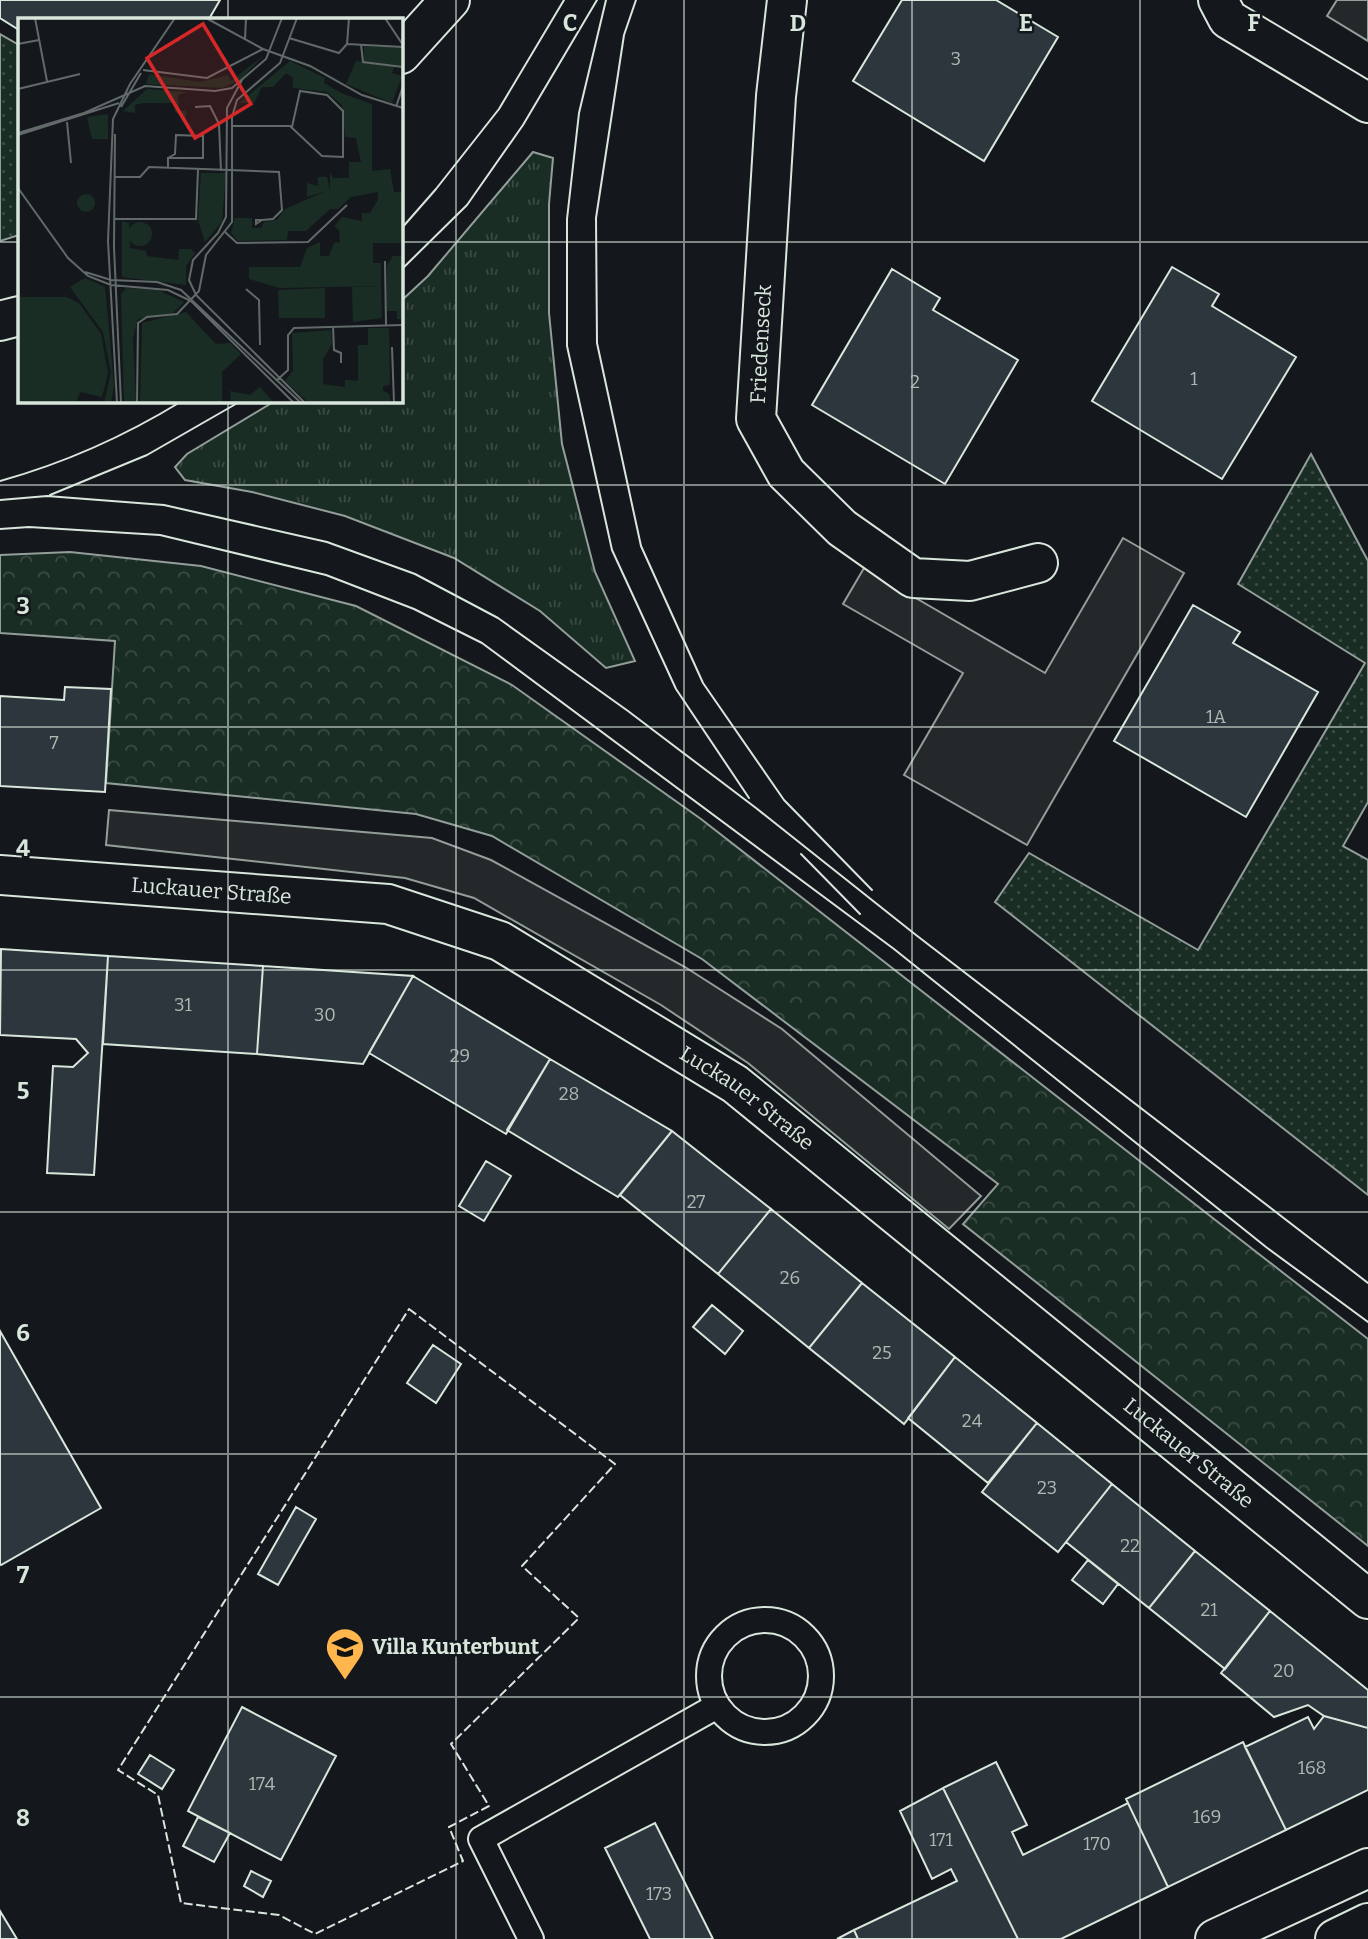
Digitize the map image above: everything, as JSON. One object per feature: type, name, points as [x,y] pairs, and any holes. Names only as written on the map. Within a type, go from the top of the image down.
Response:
[{"type":"street","points":[[402,53],[450,0]]},
{"type":"street","name":"Friedenseck","points":[[787,0],[776,96],[757,419],[786,473],[842,528],[913,578],[970,581],[1038,563]]},
{"type":"street","points":[[1219,0],[1228,19],[1368,103]]},
{"type":"street","points":[[0,321],[18,316]]},
{"type":"street","name":"Luckauer Straße","points":[[0,875],[388,904],[500,940],[735,1084],[1368,1599]]},
{"type":"street","points":[[1215,1939],[1368,1868]]},
{"type":"street","points":[[1335,1939],[1368,1923]]},
{"type":"lane","points":[[766,1619],[784,1623],[800,1632],[812,1645],[819,1662],[821,1679],[817,1697],[808,1712],[795,1724],[779,1731],[753,1731],[729,1719],[717,1706],[710,1690],[708,1674],[715,1648],[732,1629],[749,1621],[766,1619]]},
{"type":"lane","points":[[531,1939],[481,1839],[717,1706]]},
{"type":"green space","points":[[0,34],[18,44],[18,235],[0,241]]},
{"type":"green space","points":[[533,152],[553,158],[549,204],[549,313],[562,444],[595,572],[635,661],[606,668],[540,611],[454,558],[345,516],[252,492],[185,480],[175,467],[187,454],[273,402],[402,402],[402,300],[428,276]]},
{"type":"green space","points":[[1311,454],[1368,561],[1368,802],[1343,846],[1368,860],[1368,1195],[995,902],[1029,853],[1198,950],[1365,663],[1238,584]]},
{"type":"green space","points":[[70,552],[201,566],[356,606],[512,685],[701,819],[1368,1339],[1368,1546],[963,1224],[998,1184],[702,959],[492,836],[416,814],[106,783],[115,641],[0,633],[0,555]]},
{"type":"shaded area","points":[[1337,0],[1368,0],[1368,41],[1327,16]]},
{"type":"shaded area","points":[[1123,538],[1184,573],[1027,845],[904,775],[963,673],[843,604],[864,568],[1045,673]]},
{"type":"shaded area","points":[[109,810],[432,838],[491,860],[685,967],[782,1029],[981,1196],[949,1229],[748,1063],[661,1005],[474,898],[405,878],[106,845]]},
{"type":"building","points":[[0,0],[220,0],[210,18],[18,18],[18,29],[0,18]]},
{"type":"building","points":[[902,0],[996,0],[1058,37],[984,161],[853,81]]},
{"type":"building","points":[[1172,267],[1219,294],[1212,306],[1296,357],[1222,479],[1092,401]]},
{"type":"building","points":[[892,269],[940,298],[933,310],[1018,360],[945,484],[812,405]]},
{"type":"building","points":[[1193,605],[1240,632],[1233,643],[1318,692],[1246,817],[1114,741]]},
{"type":"building","points":[[65,687],[111,689],[105,792],[0,786],[0,696],[64,700]]},
{"type":"building","points":[[1,949],[108,956],[94,1175],[47,1173],[53,1066],[73,1067],[88,1053],[76,1039],[0,1035]]},
{"type":"building","points":[[108,956],[263,966],[257,1054],[103,1044]]},
{"type":"building","points":[[263,966],[413,976],[363,1064],[257,1054]]},
{"type":"building","points":[[413,976],[550,1059],[506,1134],[369,1053]]},
{"type":"building","points":[[550,1059],[672,1131],[618,1197],[507,1130]]},
{"type":"building","points":[[672,1131],[771,1209],[718,1274],[620,1195]]},
{"type":"building","points":[[486,1161],[511,1176],[484,1221],[459,1206]]},
{"type":"building","points":[[771,1209],[862,1283],[809,1348],[718,1274]]},
{"type":"building","points":[[862,1283],[955,1357],[904,1424],[809,1348]]},
{"type":"building","points":[[712,1305],[743,1331],[725,1354],[693,1327]]},
{"type":"building","points":[[0,1331],[101,1508],[1,1565],[0,1564]]},
{"type":"building","points":[[433,1345],[461,1364],[436,1403],[407,1383]]},
{"type":"building","points":[[955,1357],[1037,1423],[988,1483],[908,1418]]},
{"type":"building","points":[[1037,1423],[1112,1484],[1058,1552],[982,1492]]},
{"type":"building","points":[[1112,1484],[1195,1551],[1149,1608],[1066,1542]]},
{"type":"building","points":[[296,1507],[316,1519],[278,1585],[258,1574]]},
{"type":"building","points":[[1195,1551],[1270,1611],[1225,1669],[1149,1608]]},
{"type":"building","points":[[1088,1560],[1118,1584],[1103,1604],[1072,1580]]},
{"type":"building","points":[[1270,1611],[1368,1690],[1368,1728],[1324,1716],[1308,1705],[1274,1717],[1221,1673]]},
{"type":"building","points":[[242,1707],[336,1756],[281,1860],[188,1811]]},
{"type":"building","points":[[1324,1716],[1368,1728],[1368,1790],[1286,1830],[1245,1747],[1308,1717],[1314,1729]]},
{"type":"building","points":[[1243,1742],[1286,1830],[1168,1887],[1126,1799]]},
{"type":"building","points":[[150,1755],[174,1770],[162,1789],[138,1774]]},
{"type":"building","points":[[996,1762],[1027,1825],[1012,1832],[1023,1855],[1128,1803],[1168,1887],[1061,1939],[1018,1939],[943,1788]]},
{"type":"building","points":[[943,1788],[1018,1939],[858,1939],[854,1930],[957,1881],[951,1869],[932,1879],[900,1811]]},
{"type":"building","points":[[198,1817],[230,1833],[214,1862],[183,1846]]},
{"type":"building","points":[[655,1823],[713,1939],[650,1939],[605,1848]]},
{"type":"building","points":[[251,1871],[271,1881],[263,1897],[244,1886]]},
{"type":"building","points":[[0,1911],[17,1939],[0,1939]]},
{"type":"building","points":[[854,1930],[858,1939],[837,1939]]},
{"type":"tram line","points":[[402,228],[499,109],[564,0]]},
{"type":"tram line","points":[[402,269],[467,205],[523,125],[597,0]]},
{"type":"tram line","points":[[606,0],[579,113],[567,219],[567,346],[612,550],[676,689],[749,798]]},
{"type":"tram line","points":[[636,0],[624,35],[596,218],[597,343],[641,546],[703,683],[784,800],[872,890]]},
{"type":"tram line","points":[[0,481],[48,466],[94,447],[139,426],[180,402]]},
{"type":"tram line","points":[[50,495],[147,455],[239,402]]},
{"type":"tram line","points":[[0,500],[47,496],[164,505],[327,542],[415,574],[498,618],[628,711],[756,808],[916,935],[1368,1283]]},
{"type":"tram line","points":[[0,529],[29,527],[160,535],[326,575],[414,609],[482,643],[894,949],[1266,1247],[1368,1322]]},
{"type":"tram line","points":[[801,854],[860,914]]},
{"type":"fence","points":[[409,1309],[615,1464],[522,1566],[579,1618],[451,1744],[489,1806],[449,1827],[463,1861],[315,1934],[279,1915],[181,1903],[158,1795],[118,1770],[409,1309]]},
{"type":"place","name":"Villa Kunterbunt","points":[[345,1681]]}]
